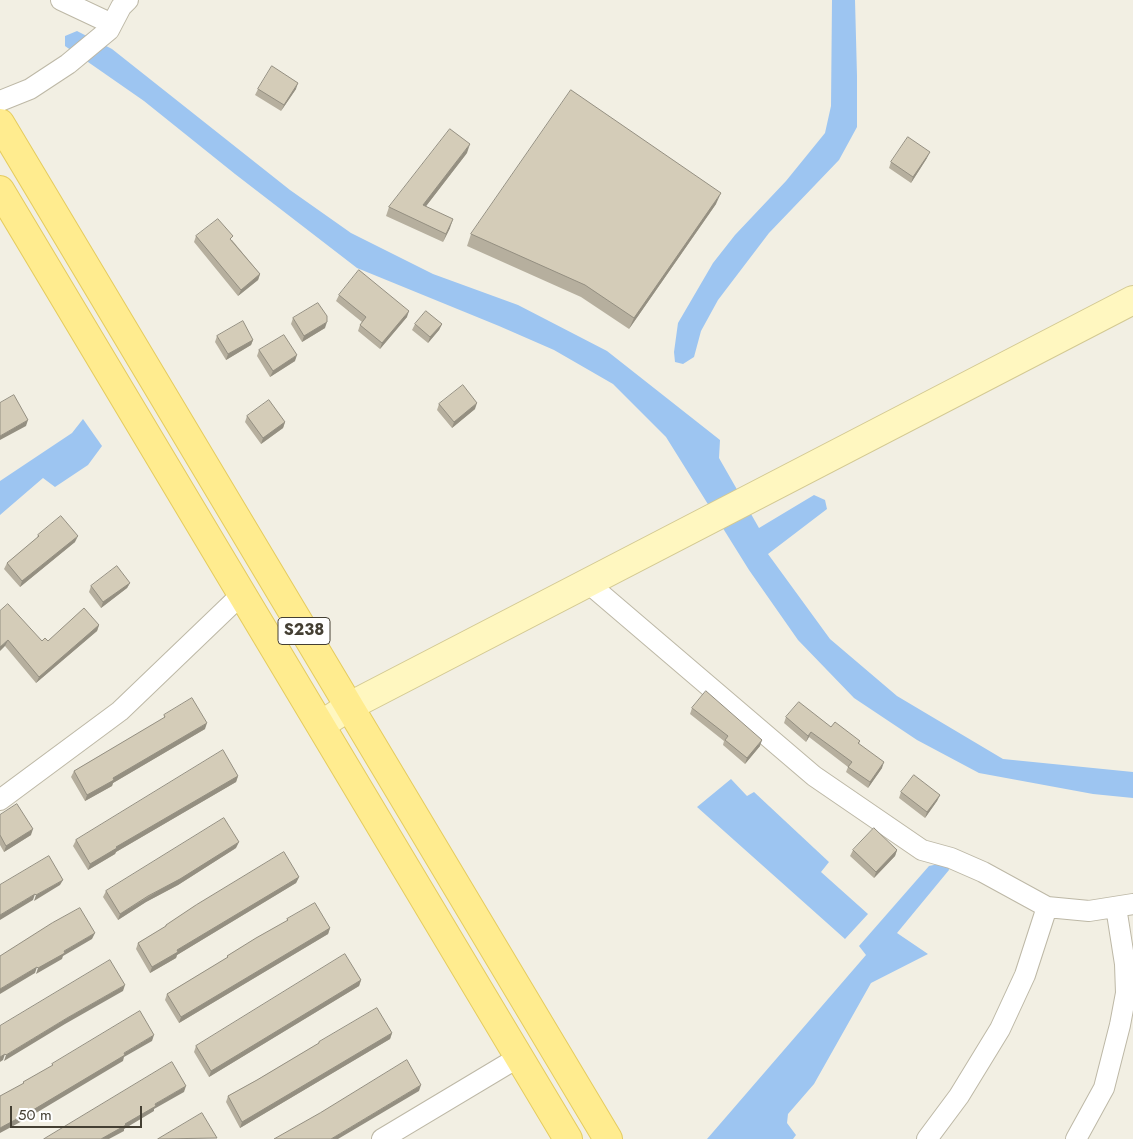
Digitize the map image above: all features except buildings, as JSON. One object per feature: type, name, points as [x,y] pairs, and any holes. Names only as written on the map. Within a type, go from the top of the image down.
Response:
[{"type":"main road","name":"S238","points":[[0,123],[608,1139]]},
{"type":"main road","name":"S238","points":[[0,190],[568,1139]]},
{"type":"street","points":[[61,0],[112,24]]},
{"type":"street","points":[[0,102],[30,89],[68,64],[109,30],[121,7],[128,0]]},
{"type":"street","points":[[321,725],[350,706],[1133,300]]},
{"type":"street","points":[[588,583],[814,776],[922,850],[951,858],[1047,907],[1088,911],[1124,906],[1126,993],[1120,1026],[1104,1088],[1076,1139]]},
{"type":"street","points":[[0,800],[120,711],[242,594]]},
{"type":"street","points":[[927,1139],[959,1096],[1000,1029],[1025,975],[1047,907]]},
{"type":"street","points":[[382,1139],[519,1058]]},
{"type":"water","points":[[832,0],[855,0],[857,127],[839,160],[769,233],[718,300],[701,331],[694,357],[683,364],[675,362],[674,352],[678,323],[713,263],[735,235],[786,181],[825,133],[831,106]]},
{"type":"water","points":[[77,31],[112,49],[290,190],[351,233],[433,274],[518,305],[607,351],[720,440],[719,458],[759,528],[814,495],[825,500],[827,509],[768,554],[830,639],[897,696],[1003,759],[1133,772],[1133,798],[1093,794],[979,773],[917,740],[854,698],[798,640],[749,570],[666,437],[613,384],[554,350],[357,268],[144,101],[65,46],[65,36]]},
{"type":"water","points":[[83,419],[102,446],[88,465],[55,487],[43,478],[0,515],[0,481],[72,433]]},
{"type":"water","points":[[731,779],[747,796],[754,792],[829,862],[821,872],[868,914],[845,939],[697,807]]},
{"type":"water","points":[[947,862],[949,870],[897,933],[928,954],[871,983],[814,1084],[788,1114],[787,1123],[796,1135],[793,1139],[707,1139],[866,955],[859,946],[929,866]]}]
